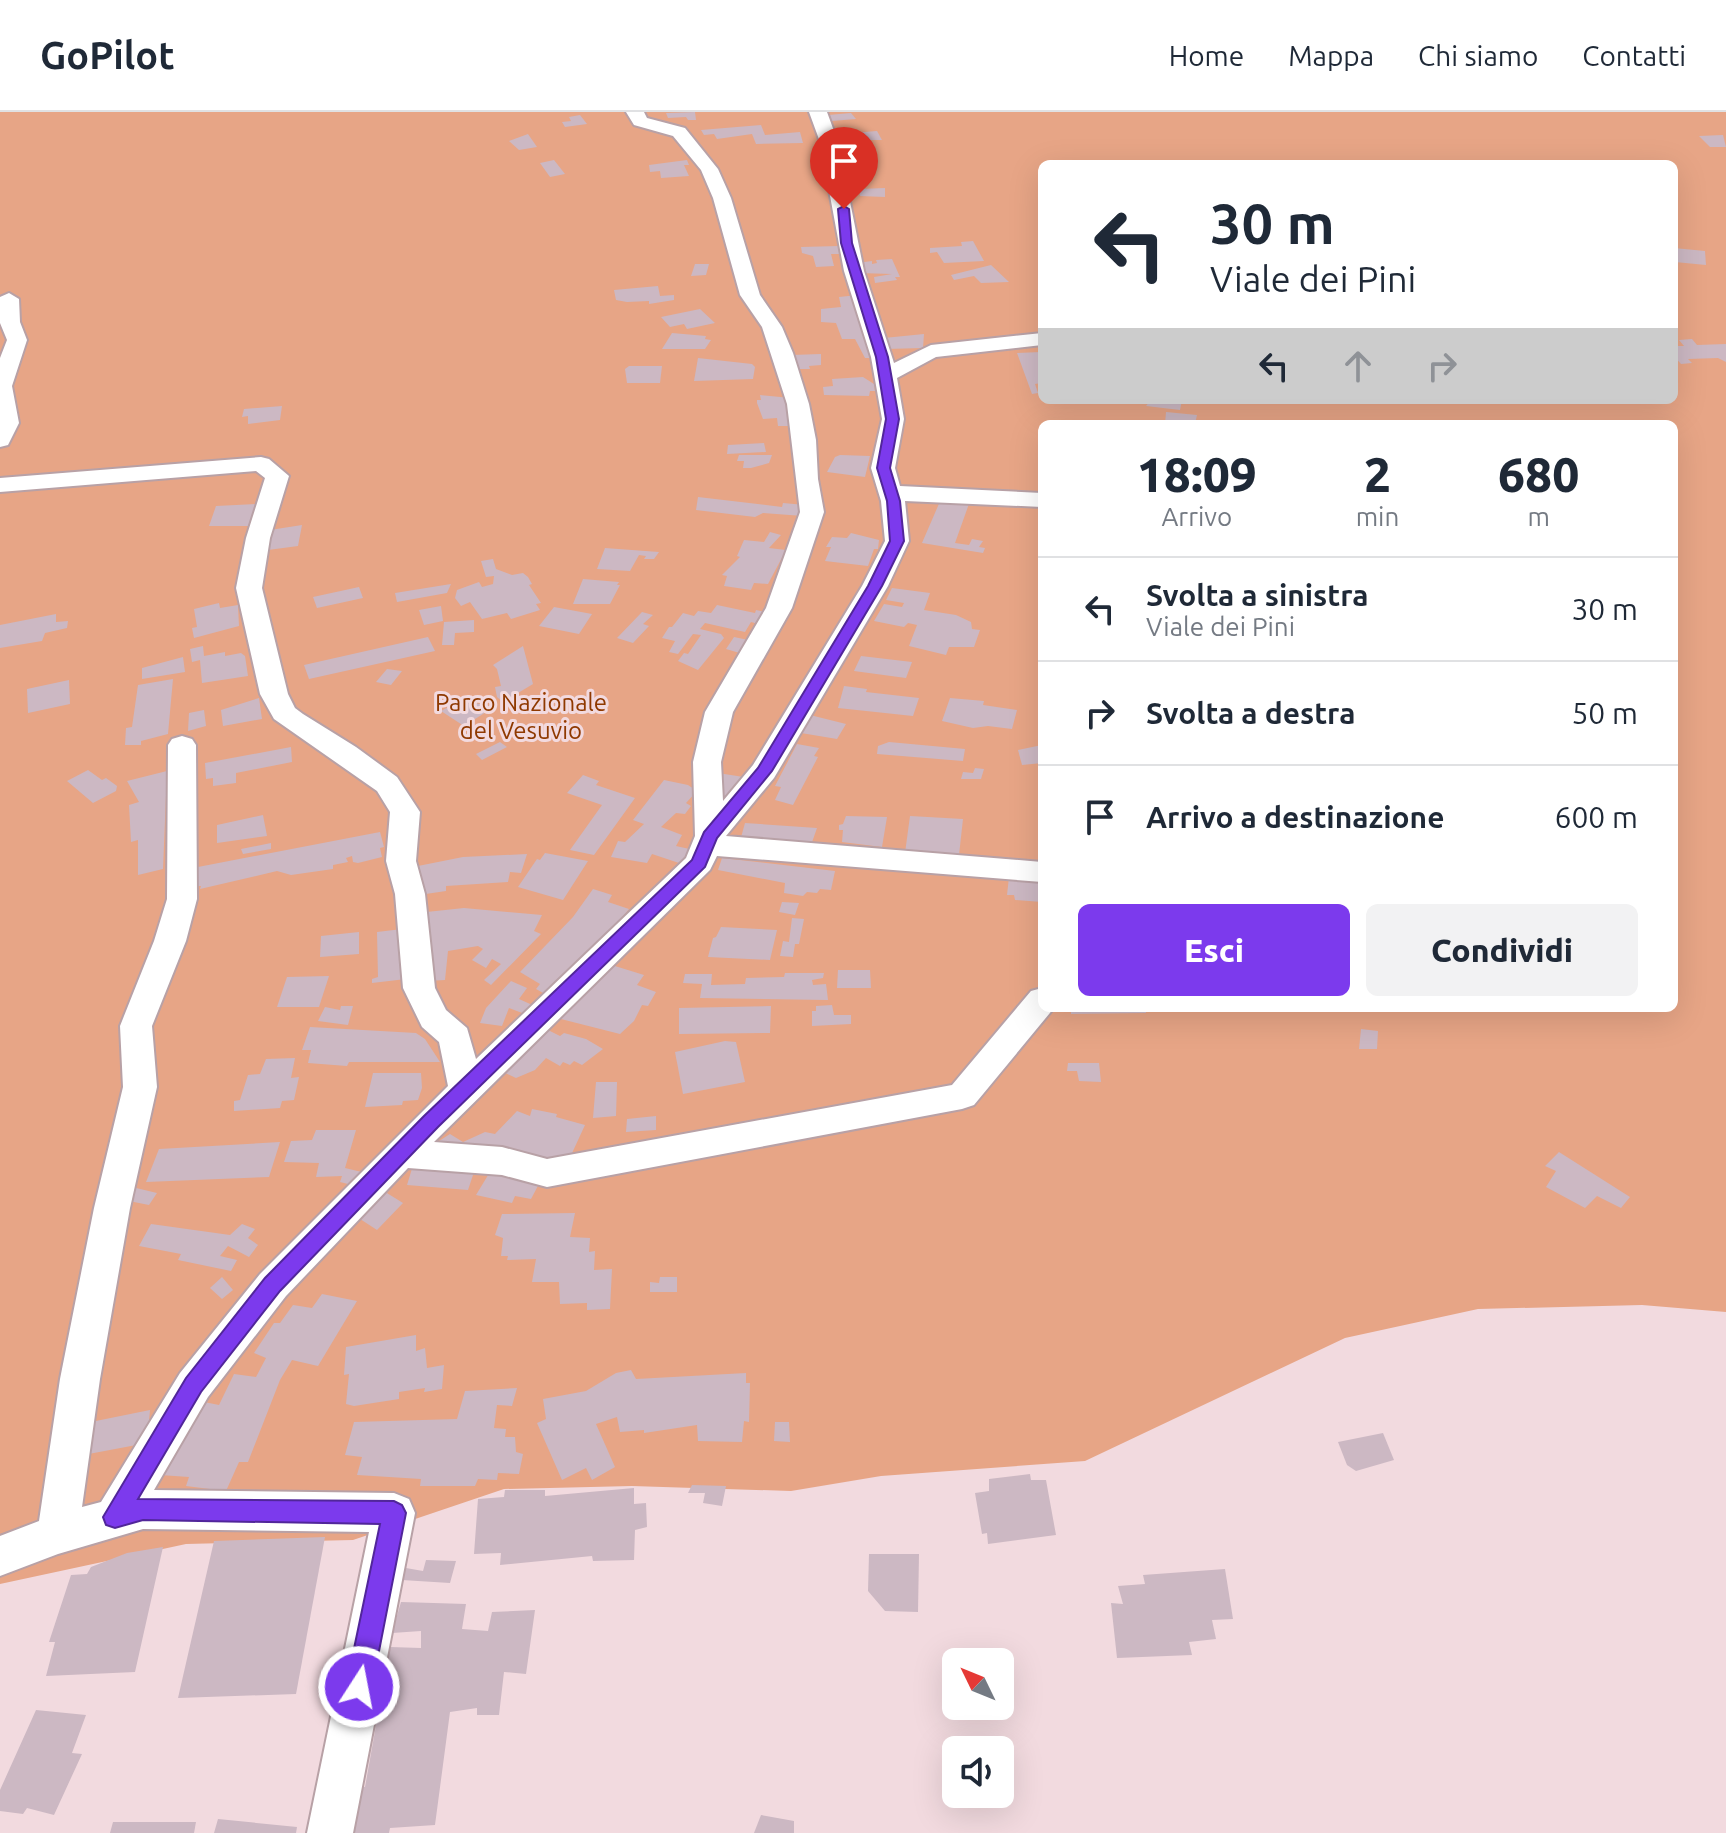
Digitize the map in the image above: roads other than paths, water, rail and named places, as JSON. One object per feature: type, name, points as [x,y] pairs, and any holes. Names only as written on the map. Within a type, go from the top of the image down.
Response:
[{"type":"street","points":[[635,112],[640,121],[679,132],[709,169],[722,198],[750,295],[772,327],[782,353],[798,404],[805,440],[806,479],[812,512],[779,608],[719,712],[707,762],[708,841]]},
{"type":"street","points":[[115,1517],[194,1385],[273,1285],[465,1088],[699,863],[708,841],[764,771],[875,586],[897,541],[891,493],[883,468],[893,419],[882,357],[854,271],[829,142],[818,112]]},
{"type":"street","points":[[0,440],[8,423],[1,386],[17,340],[10,322],[9,299]]},
{"type":"street","points":[[885,376],[931,351],[1038,339]]},
{"type":"street","points":[[0,485],[261,464],[277,476],[258,538],[249,588],[274,694],[284,713],[387,784],[405,812],[401,861],[410,894],[419,988],[434,1018],[455,1037],[465,1088]]},
{"type":"street","points":[[891,493],[1038,500]]},
{"type":"street","points":[[58,1534],[80,1379],[112,1208],[140,1087],[136,1026],[170,941],[182,899],[182,745]]},
{"type":"street","points":[[708,841],[1038,872]]},
{"type":"street","points":[[400,1153],[502,1161],[547,1173],[962,1096],[1038,1005]]},
{"type":"street","points":[[0,1556],[58,1534],[143,1509],[394,1513],[330,1833]]},
{"type":"park label","name":"Parco Nazionale del Vesuvio","points":[[521,716]]}]
